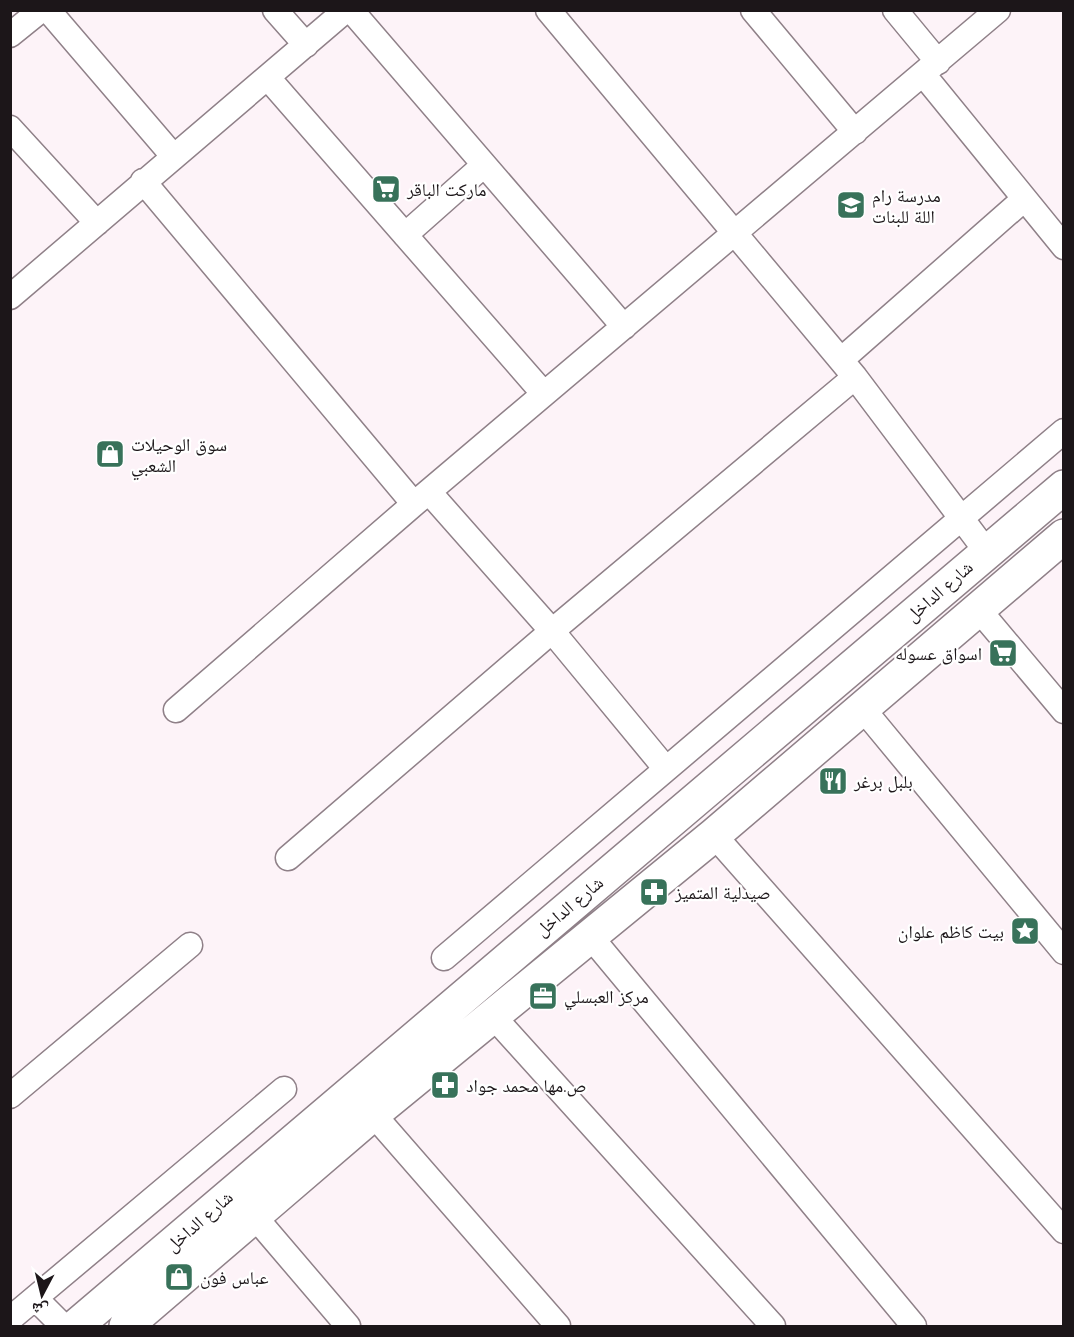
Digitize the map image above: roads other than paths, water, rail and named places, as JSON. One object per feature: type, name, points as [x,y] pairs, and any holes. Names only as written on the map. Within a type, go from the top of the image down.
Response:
[{"type":"main road","name":"شارع الداخل","points":[[76,1326],[1064,487]]},
{"type":"main road","name":"شارع الداخل","points":[[143,1321],[255,1217],[373,1114],[714,835],[1064,536]]},
{"type":"street","points":[[10,35],[41,10]]},
{"type":"street","points":[[48,10],[174,157]]},
{"type":"street","points":[[275,10],[306,45]]},
{"type":"street","points":[[10,297],[143,181],[346,10]]},
{"type":"street","points":[[351,10],[624,327]]},
{"type":"street","points":[[548,10],[848,369],[986,551]]},
{"type":"street","points":[[753,10],[855,132]]},
{"type":"street","points":[[895,10],[930,68],[1023,200],[1064,247]]},
{"type":"street","points":[[176,710],[544,394],[998,10]]},
{"type":"street","points":[[268,78],[544,394]]},
{"type":"street","points":[[10,128],[97,223]]},
{"type":"street","points":[[405,235],[484,165]]},
{"type":"street","points":[[143,181],[422,498],[552,631],[666,769]]},
{"type":"street","points":[[288,858],[552,631],[848,369],[1023,200]]},
{"type":"street","points":[[444,958],[1064,430]]},
{"type":"street","points":[[979,610],[1064,711]]},
{"type":"street","points":[[863,709],[1064,952]]},
{"type":"street","points":[[714,835],[1064,1231]]},
{"type":"street","points":[[590,936],[915,1326]]},
{"type":"street","points":[[10,1096],[190,945]]},
{"type":"street","points":[[492,1015],[773,1326]]},
{"type":"street","points":[[10,1319],[284,1089]]},
{"type":"street","points":[[373,1114],[558,1326]]},
{"type":"street","points":[[255,1217],[348,1326]]},
{"type":"street","points":[[36,1299],[63,1326]]},
{"type":"place","name":"ماركت الباقر","points":[[386,189]]},
{"type":"place","name":"مدرسة رام اللة للبنات","points":[[851,205]]},
{"type":"place","name":"سوق الوحيلات الشعبي","points":[[110,454]]},
{"type":"place","name":"اسواق عسوله","points":[[1003,653]]},
{"type":"place","name":"بلبل برغر","points":[[833,781]]},
{"type":"place","name":"صيدلية المتميز","points":[[654,892]]},
{"type":"place","name":"بيت كاظم علوان","points":[[1025,931]]},
{"type":"place","name":"مركز العبسلي","points":[[543,996]]},
{"type":"place","name":"ص.مها محمد جواد","points":[[445,1085]]},
{"type":"place","name":"عباس فون","points":[[179,1277]]}]
